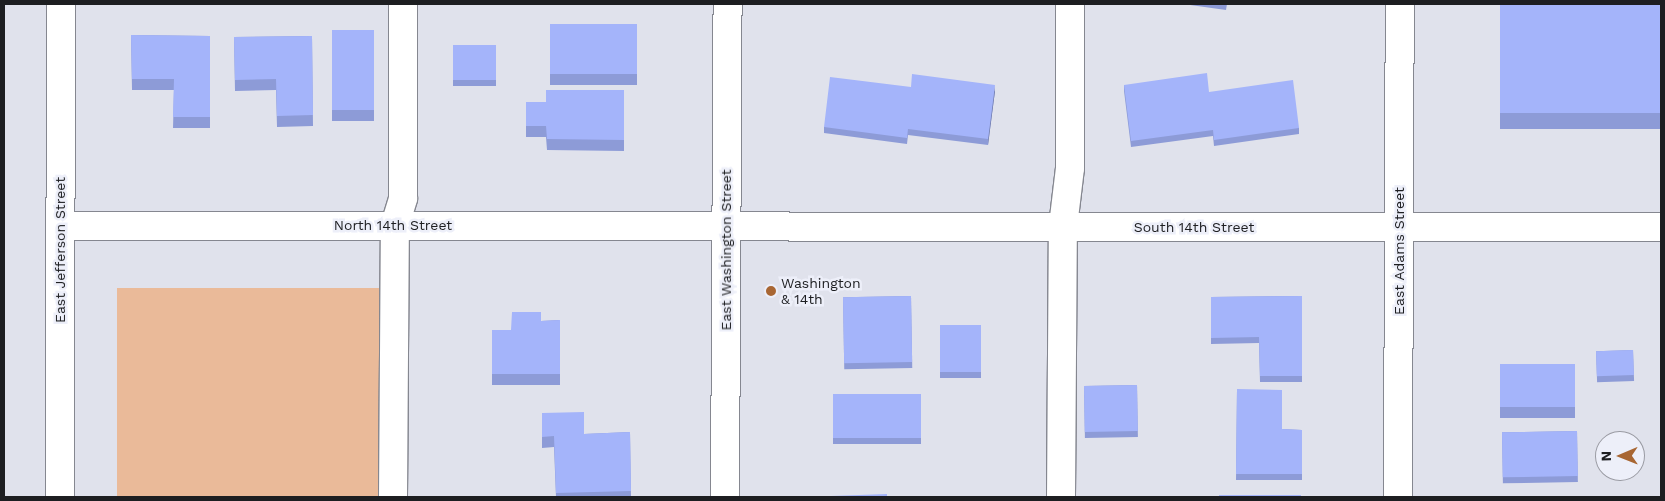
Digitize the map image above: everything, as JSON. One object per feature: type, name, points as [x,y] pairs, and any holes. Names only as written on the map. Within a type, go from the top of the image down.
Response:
[{"type":"street","name":"East Jefferson Street","points":[[60,497],[61,4]]},
{"type":"street","points":[[393,497],[395,225],[402,198],[403,4]]},
{"type":"street","name":"East Washington Street","points":[[724,497],[728,4]]},
{"type":"street","points":[[1062,497],[1063,226],[1070,168],[1070,4]]},
{"type":"street","name":"East Adams Street","points":[[1398,497],[1400,4]]},
{"type":"street","name":"North 14th Street","points":[[60,226],[726,226]]},
{"type":"street","name":"South 14th Street","points":[[726,226],[1661,226]]},
{"type":"shaded area","points":[[117,288],[386,288],[386,497],[117,497]]},
{"type":"building","points":[[1500,4],[1661,4],[1661,113],[1500,113]]},
{"type":"building","points":[[550,24],[637,24],[637,74],[550,74]]},
{"type":"building","points":[[332,30],[374,30],[374,110],[332,110]]},
{"type":"building","points":[[131,35],[210,36],[210,117],[173,117],[174,79],[132,79]]},
{"type":"building","points":[[312,36],[313,115],[277,116],[276,79],[235,80],[234,37]]},
{"type":"building","points":[[453,45],[496,45],[496,80],[453,80]]},
{"type":"building","points":[[1207,73],[1209,92],[1293,80],[1299,128],[1214,140],[1213,130],[1131,141],[1124,85]]},
{"type":"building","points":[[912,74],[995,85],[988,139],[908,129],[907,138],[824,127],[830,77],[911,87]]},
{"type":"building","points":[[546,90],[624,90],[624,140],[547,139],[546,126],[526,126],[526,102],[546,102]]},
{"type":"building","points":[[911,296],[912,362],[844,363],[843,297]]},
{"type":"building","points":[[1302,296],[1302,376],[1260,376],[1259,337],[1211,338],[1211,297]]},
{"type":"building","points":[[512,312],[541,312],[541,321],[560,320],[560,374],[492,374],[492,330],[511,330]]},
{"type":"building","points":[[940,325],[981,325],[981,372],[940,372]]},
{"type":"building","points":[[1633,350],[1634,375],[1597,376],[1596,351]]},
{"type":"building","points":[[1500,364],[1575,364],[1575,407],[1500,407]]},
{"type":"building","points":[[1137,385],[1138,431],[1085,432],[1084,386]]},
{"type":"building","points":[[1237,389],[1282,390],[1282,429],[1302,430],[1302,474],[1236,474]]},
{"type":"building","points":[[833,394],[921,394],[921,438],[833,438]]},
{"type":"building","points":[[584,412],[584,434],[630,432],[631,491],[556,493],[554,436],[542,437],[542,413]]},
{"type":"building","points":[[1577,431],[1578,476],[1503,477],[1502,432]]},
{"type":"building","points":[[887,494],[887,497],[831,497],[831,496]]},
{"type":"building","points":[[1219,495],[1301,495],[1301,497],[1219,497]]},
{"type":"place","name":"Washington & 14th","points":[[771,291]]}]
